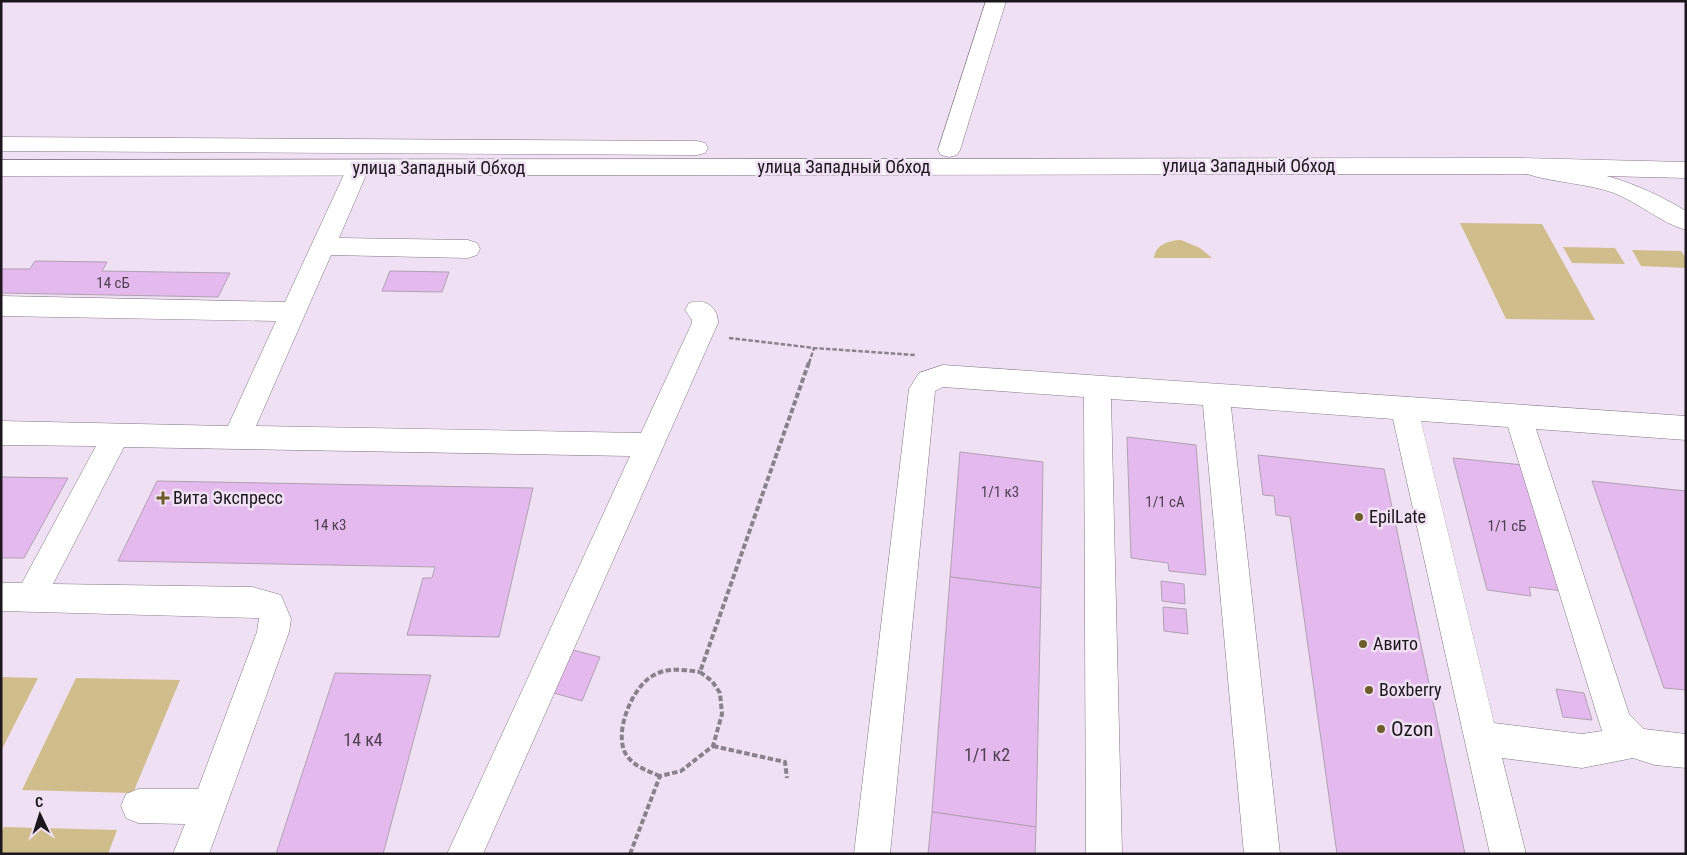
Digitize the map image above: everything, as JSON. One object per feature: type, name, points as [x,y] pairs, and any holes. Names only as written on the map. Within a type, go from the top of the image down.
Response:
[{"type":"main road","points":[[949,150],[996,1]]},
{"type":"main road","name":"улица Западный Обход","points":[[1,144],[1686,155]]},
{"type":"main road","points":[[1519,166],[1588,178],[1622,188],[1662,206],[1686,222]]},
{"type":"main road","name":"улица Западный Обход","points":[[1,168],[1519,166],[1686,170]]},
{"type":"main road","points":[[237,437],[358,168]]},
{"type":"main road","points":[[323,246],[468,249]]},
{"type":"main road","points":[[1,306],[293,312]]},
{"type":"main road","points":[[464,854],[649,445],[699,322]]},
{"type":"main road","points":[[872,854],[921,399],[925,383],[932,378],[943,376],[1686,428]]},
{"type":"main road","points":[[1097,387],[1104,854]]},
{"type":"main road","points":[[1216,395],[1262,854]]},
{"type":"main road","points":[[1404,408],[1508,854]]},
{"type":"main road","points":[[1518,416],[1615,723],[1620,733],[1631,742],[1644,746],[1686,751]]},
{"type":"main road","points":[[1,432],[649,445]]},
{"type":"main road","points":[[15,597],[116,435]]},
{"type":"main road","points":[[15,597],[252,602],[270,605],[275,620],[273,632],[191,854]]},
{"type":"main road","points":[[1481,738],[1582,751],[1631,742]]},
{"type":"main road","points":[[138,806],[208,807]]},
{"type":"path","points":[[699,322],[814,348],[922,355]]},
{"type":"path","points":[[700,672],[814,348]]},
{"type":"path","points":[[678,669],[700,672],[712,682],[720,693],[722,714],[713,746],[681,772],[660,776],[637,767],[623,750],[622,728],[627,707],[640,687],[653,674],[678,669]]},
{"type":"path","points":[[713,746],[785,762],[787,778]]},
{"type":"path","points":[[630,854],[660,776]]},
{"type":"shaded area","points":[[1460,223],[1542,224],[1595,320],[1506,319]]},
{"type":"shaded area","points":[[1181,240],[1200,248],[1212,258],[1154,258],[1155,253],[1163,244]]},
{"type":"shaded area","points":[[1563,247],[1615,248],[1625,264],[1572,263]]},
{"type":"shaded area","points":[[1632,250],[1681,251],[1686,258],[1686,268],[1641,266]]},
{"type":"shaded area","points":[[1,677],[38,678],[1,751]]},
{"type":"shaded area","points":[[76,678],[180,680],[133,793],[22,790]]},
{"type":"shaded area","points":[[4,827],[117,830],[108,854],[1,854],[1,832]]},
{"type":"building","points":[[35,261],[107,262],[102,271],[230,273],[218,297],[1,293],[1,269],[30,269]]},
{"type":"building","points":[[390,271],[449,272],[442,292],[382,291]]},
{"type":"building","points":[[1127,437],[1196,445],[1206,575],[1169,571],[1168,563],[1131,558]]},
{"type":"building","points":[[960,452],[1043,462],[1041,588],[950,577]]},
{"type":"building","points":[[1258,455],[1384,469],[1465,854],[1337,854],[1290,517],[1276,515],[1274,496],[1263,495]]},
{"type":"building","points":[[1453,458],[1524,465],[1563,591],[1529,587],[1531,596],[1487,590]]},
{"type":"building","points":[[1,477],[68,478],[24,558],[1,558]]},
{"type":"building","points":[[157,481],[533,488],[499,637],[407,635],[423,578],[432,578],[435,567],[118,561]]},
{"type":"building","points":[[1592,481],[1686,491],[1686,690],[1664,688]]},
{"type":"building","points":[[950,577],[1041,588],[1036,827],[932,812]]},
{"type":"building","points":[[1161,581],[1184,584],[1185,604],[1162,601]]},
{"type":"building","points":[[1163,607],[1186,609],[1188,634],[1164,631]]},
{"type":"building","points":[[573,650],[600,657],[582,701],[554,693]]},
{"type":"building","points":[[335,673],[431,675],[383,854],[276,854]]},
{"type":"building","points":[[1556,689],[1584,693],[1592,720],[1563,717]]},
{"type":"building","points":[[932,812],[1036,827],[1035,854],[928,854]]},
{"type":"place","name":"Вита Экспресс","points":[[163,498]]},
{"type":"place","name":"EpilLate","points":[[1359,517]]},
{"type":"place","name":"Авито","points":[[1363,644]]},
{"type":"place","name":"Boxberry","points":[[1369,690]]},
{"type":"place","name":"Ozon","points":[[1381,729]]}]
